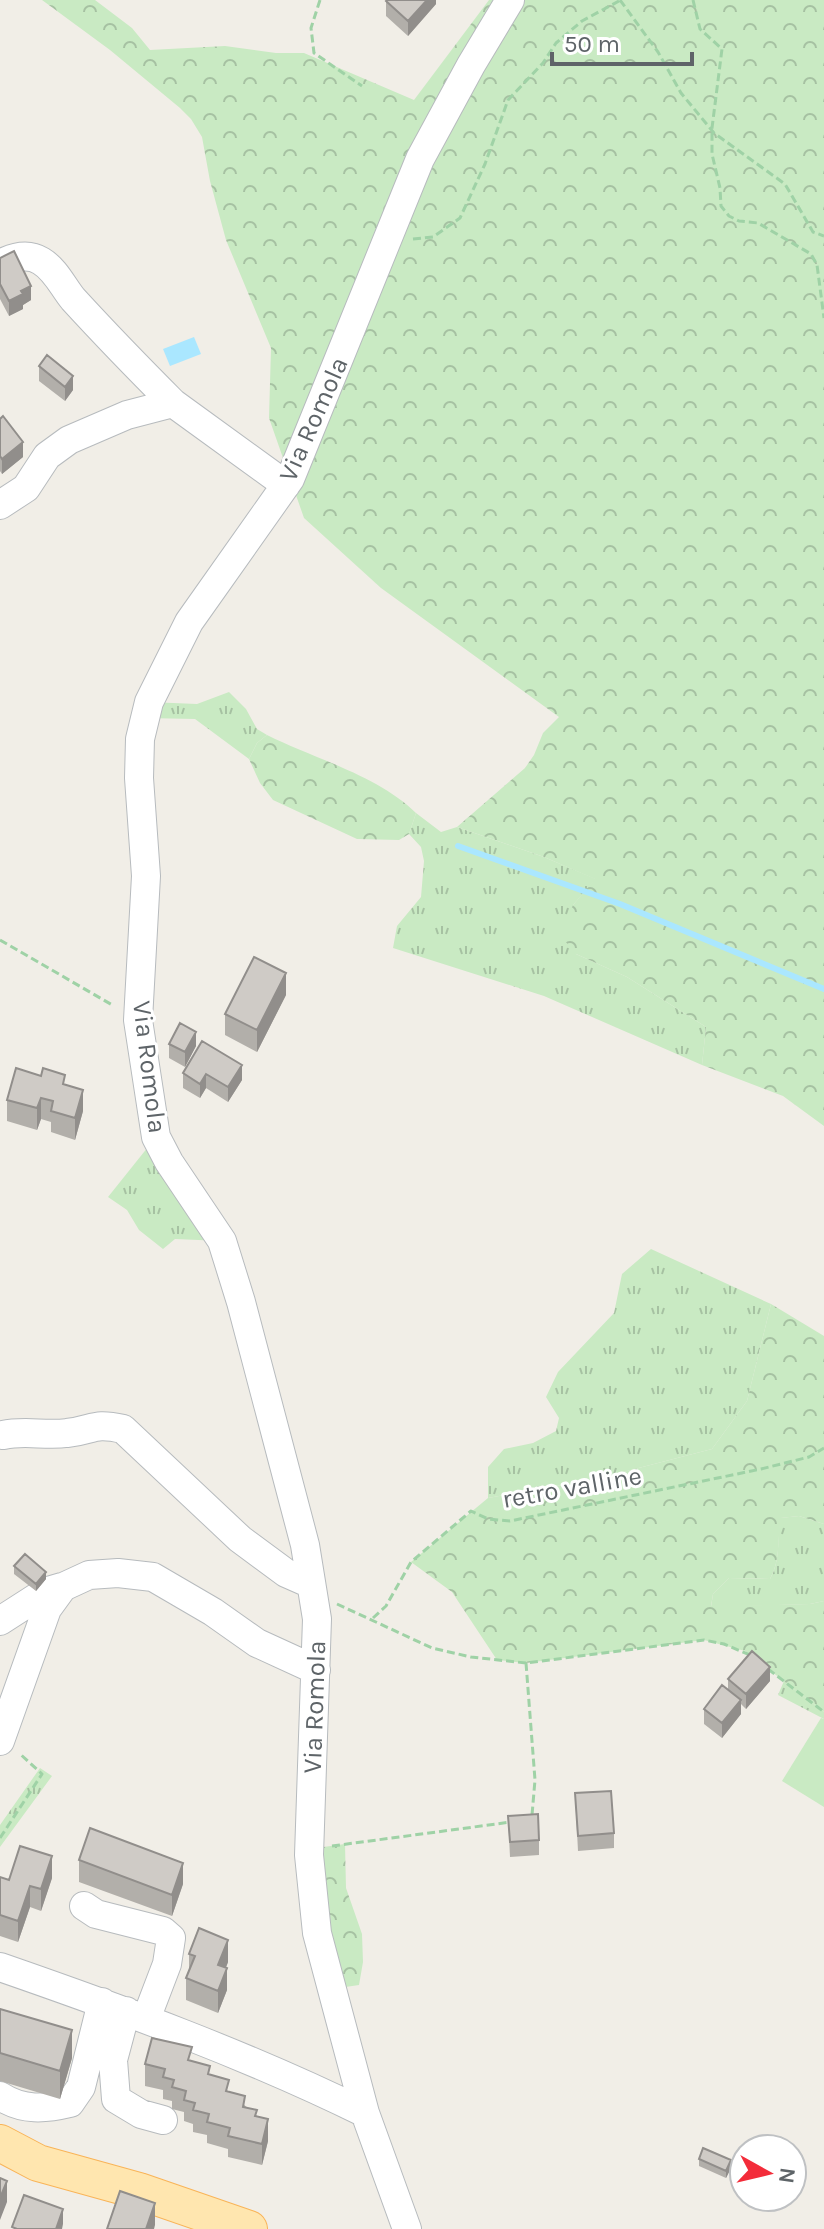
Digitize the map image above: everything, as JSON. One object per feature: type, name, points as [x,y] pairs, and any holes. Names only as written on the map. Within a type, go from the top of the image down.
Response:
[{"type":"main road","points":[[0,2143],[38,2163],[139,2191],[249,2229]]},
{"type":"street","name":"Via Romola","points":[[407,2229],[365,2113],[317,1933],[309,1849],[317,1619],[305,1545],[222,1241],[169,1162],[156,1137],[138,1020],[146,876],[139,778],[140,739],[149,702],[189,622],[286,485],[420,159],[510,0]]},
{"type":"street","points":[[0,264],[14,256],[40,260],[54,272],[70,296],[122,352],[173,403],[286,485]]},
{"type":"street","points":[[0,505],[26,488],[47,456],[69,440],[127,415],[173,403]]},
{"type":"street","points":[[3,1435],[20,1431],[68,1433],[101,1424],[123,1429],[240,1539],[312,1591]]},
{"type":"street","points":[[0,1621],[45,1592],[89,1575],[118,1573],[153,1577],[213,1612],[257,1643],[316,1670]]},
{"type":"street","points":[[0,1739],[47,1609],[63,1587]]},
{"type":"street","points":[[0,2096],[12,2104],[43,2109],[70,2103],[125,2011],[167,1964],[171,1938],[163,1931],[96,1914],[84,1906]]},
{"type":"street","points":[[0,1967],[125,2011],[281,2072],[365,2113]]},
{"type":"street","points":[[125,2011],[113,2060],[116,2099],[127,2108],[163,2120]]},
{"type":"path","points":[[320,0],[311,28],[314,53],[362,86]]},
{"type":"path","points":[[693,0],[700,29],[722,49],[712,128],[712,154],[721,206],[729,216],[739,221],[758,223],[811,254],[817,265],[824,318]]},
{"type":"path","points":[[433,237],[460,218],[485,164],[508,100],[543,63],[556,43],[582,21],[619,1],[658,52],[681,93],[724,141],[785,184],[813,232],[824,236]]},
{"type":"path","points":[[0,940],[138,1020]]},
{"type":"path","name":"retro valline","points":[[372,1619],[386,1606],[411,1562],[471,1511],[488,1519],[510,1521],[761,1469],[809,1457],[824,1448]]},
{"type":"path","points":[[312,1591],[432,1648],[471,1657],[526,1663],[704,1640],[745,1651],[754,1659]]},
{"type":"path","points":[[526,1663],[535,1780],[532,1817],[526,1821]]},
{"type":"path","points":[[764,1666],[824,1712]]},
{"type":"path","points":[[0,1739],[42,1774],[0,1838]]},
{"type":"path","points":[[309,1849],[513,1822]]},
{"type":"green space","points":[[42,0],[95,0],[132,28],[150,50],[225,46],[276,53],[304,53],[414,100],[489,0],[824,0],[824,1126],[783,1096],[702,1065],[706,1027],[627,977],[576,954],[560,935],[573,905],[595,879],[544,857],[457,827],[525,768],[543,733],[559,717],[381,588],[304,518],[269,418],[271,348],[226,240],[202,137],[180,108],[110,50]]},
{"type":"green space","points":[[229,692],[246,709],[257,729],[267,735],[257,743],[249,759],[195,719],[145,718],[149,702],[197,704]]},
{"type":"green space","points":[[267,735],[384,788],[416,813],[409,834],[399,840],[357,839],[273,800],[260,783],[249,759],[257,743]]},
{"type":"green space","points":[[416,813],[441,832],[457,827],[596,879],[573,905],[576,954],[627,977],[706,1027],[702,1065],[544,996],[393,948],[397,926],[421,897],[424,861],[421,847],[409,834]]},
{"type":"green space","points":[[156,1137],[222,1241],[175,1239],[163,1249],[139,1230],[127,1210],[108,1197]]},
{"type":"green space","points":[[651,1249],[771,1304],[747,1401],[712,1449],[600,1478],[488,1498],[488,1467],[504,1449],[533,1443],[556,1431],[559,1418],[546,1397],[558,1372],[614,1313],[622,1274]]},
{"type":"green space","points":[[771,1304],[824,1336],[824,1524],[799,1516],[781,1518],[777,1557],[770,1579],[729,1578],[713,1594],[711,1606],[824,1601],[824,1712],[745,1651],[704,1640],[526,1663],[497,1660],[452,1592],[411,1562],[488,1498],[600,1478],[712,1449],[747,1401]]},
{"type":"green space","points":[[799,1516],[824,1524],[824,1601],[711,1607],[713,1594],[729,1578],[770,1579],[777,1557],[780,1518]]},
{"type":"green space","points":[[784,1681],[824,1712],[824,1719],[778,1695]]},
{"type":"green space","points":[[821,1718],[824,1719],[824,1807],[782,1781]]},
{"type":"green space","points":[[40,1768],[52,1776],[0,1847],[0,1825]]},
{"type":"green space","points":[[345,1844],[346,1888],[362,1934],[363,1962],[359,1985],[332,1989],[309,1849]]},
{"type":"water","points":[[194,337],[201,354],[170,366],[163,349]]},
{"type":"building","points":[[387,0],[427,0],[408,21]]},
{"type":"building","points":[[14,251],[31,286],[9,301],[0,284],[0,258]]},
{"type":"building","points":[[47,355],[73,376],[65,387],[39,366]]},
{"type":"building","points":[[3,416],[23,442],[2,459],[0,419]]},
{"type":"building","points":[[254,957],[286,973],[257,1030],[225,1014]]},
{"type":"building","points":[[180,1023],[196,1032],[185,1052],[169,1044]]},
{"type":"building","points":[[202,1041],[242,1065],[228,1087],[206,1074],[200,1084],[183,1073]]},
{"type":"building","points":[[16,1068],[41,1076],[43,1068],[65,1075],[63,1084],[83,1090],[75,1118],[51,1111],[53,1101],[41,1098],[37,1108],[7,1100]]},
{"type":"building","points":[[25,1554],[46,1572],[36,1584],[14,1566]]},
{"type":"building","points":[[752,1651],[770,1667],[746,1694],[728,1679]]},
{"type":"building","points":[[722,1685],[741,1700],[722,1723],[704,1709]]},
{"type":"building","points":[[611,1791],[614,1833],[578,1836],[575,1793]]},
{"type":"building","points":[[538,1814],[539,1840],[510,1842],[508,1816]]},
{"type":"building","points":[[90,1828],[183,1863],[172,1895],[79,1860]]},
{"type":"building","points":[[20,1846],[52,1856],[41,1889],[30,1886],[18,1921],[0,1915],[0,1877],[9,1880]]},
{"type":"building","points":[[199,1928],[228,1940],[218,1965],[227,1968],[218,1991],[186,1978],[195,1956],[189,1954]]},
{"type":"building","points":[[0,2009],[72,2030],[60,2071],[0,2053]]},
{"type":"building","points":[[152,2038],[192,2047],[188,2060],[210,2066],[208,2074],[229,2080],[226,2091],[245,2096],[243,2107],[257,2110],[255,2116],[268,2119],[262,2144],[228,2136],[230,2128],[207,2122],[209,2114],[193,2110],[195,2103],[184,2100],[186,2091],[172,2087],[174,2080],[163,2077],[165,2069],[145,2064]]},
{"type":"building","points":[[703,2148],[728,2159],[728,2167],[726,2171],[699,2159]]},
{"type":"building","points":[[0,2178],[7,2181],[0,2198]]},
{"type":"building","points":[[120,2191],[155,2203],[146,2229],[107,2229]]},
{"type":"building","points":[[24,2195],[63,2209],[56,2229],[12,2227]]},
{"type":"waterway","points":[[458,846],[620,904],[824,989]]}]
